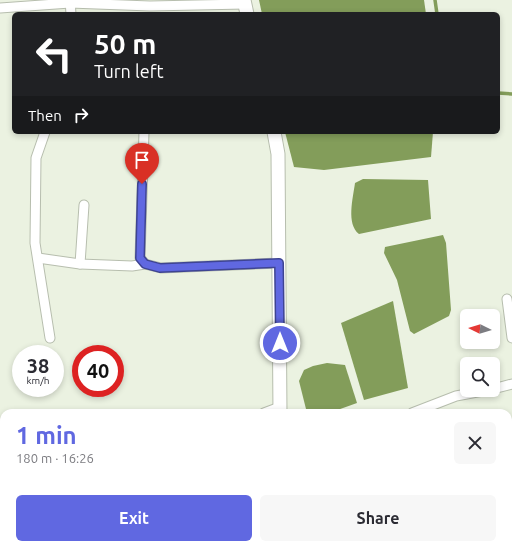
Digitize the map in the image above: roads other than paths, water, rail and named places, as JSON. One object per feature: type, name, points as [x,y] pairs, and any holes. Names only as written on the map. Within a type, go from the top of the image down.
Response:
[{"type":"street","points":[[70,2],[71,12]]},
{"type":"street","points":[[0,8],[70,2],[150,10],[246,6]]},
{"type":"street","points":[[44,134],[36,158],[35,243],[50,338]]},
{"type":"street","points":[[144,134],[140,258],[145,264]]},
{"type":"street","points":[[274,134],[278,154],[280,409]]},
{"type":"street","points":[[80,264],[84,205]]},
{"type":"street","points":[[38,258],[80,264],[132,266],[145,264],[160,268],[279,263]]},
{"type":"street","points":[[507,299],[512,338]]},
{"type":"street","points":[[500,387],[512,384]]},
{"type":"street","points":[[422,409],[460,395]]},
{"type":"waterway","points":[[435,0],[437,12]]},
{"type":"waterway","points":[[500,93],[512,94]]}]
